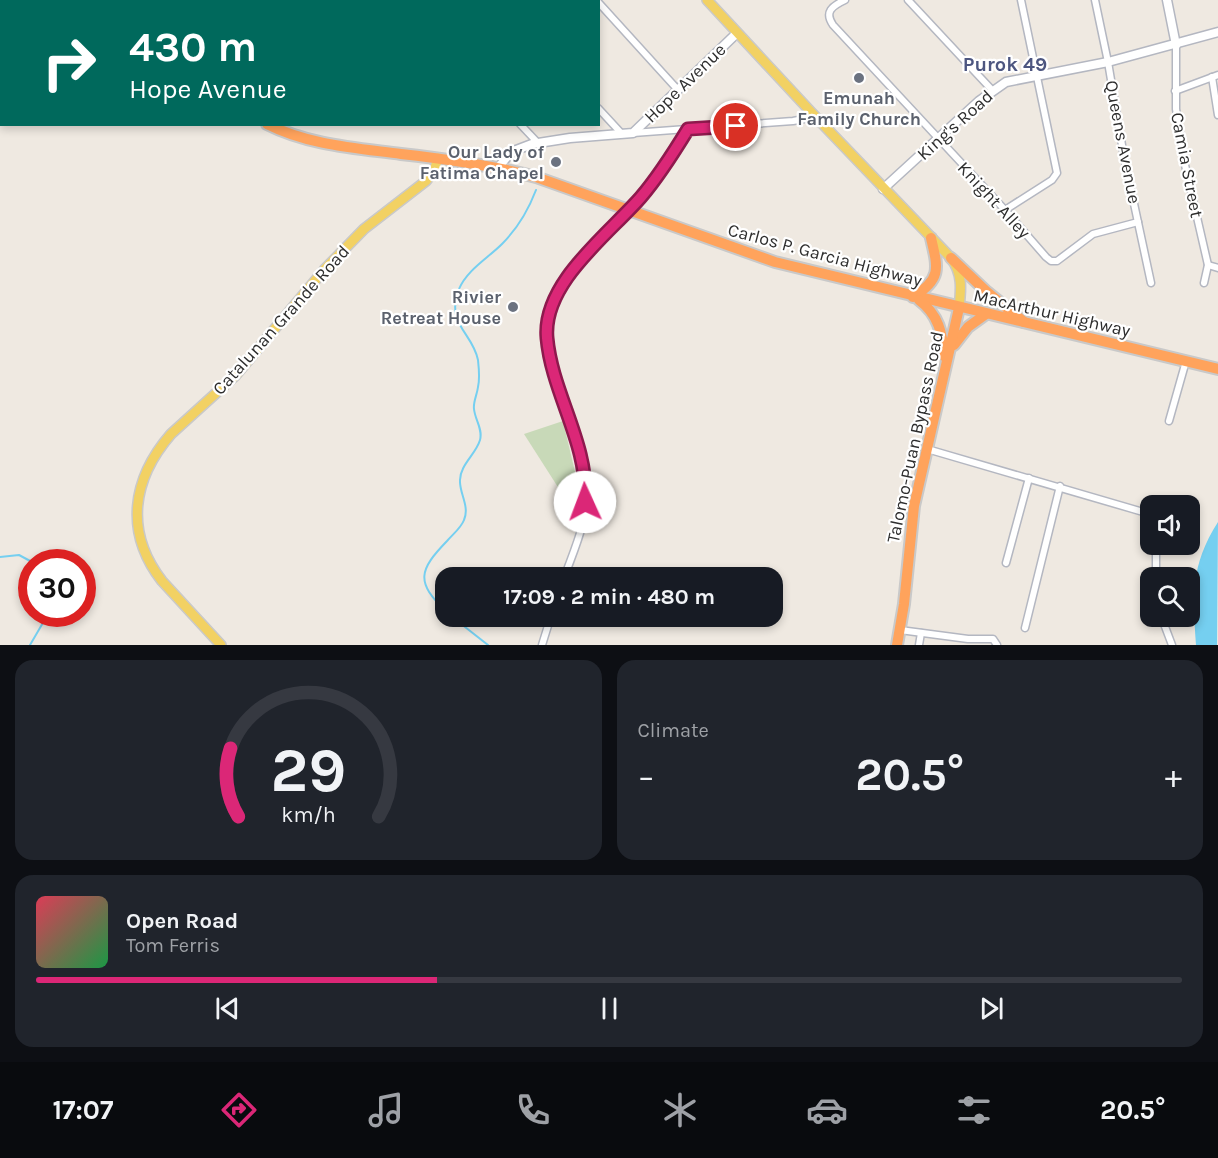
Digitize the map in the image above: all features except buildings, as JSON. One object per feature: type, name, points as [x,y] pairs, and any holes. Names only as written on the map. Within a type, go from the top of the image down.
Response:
[{"type":"highway","name":"Carlos P. Garcia Highway","points":[[272,126],[296,136],[334,145],[498,168],[559,184],[775,262],[959,308]]},
{"type":"highway","points":[[931,238],[936,274],[929,286],[913,297],[929,308],[938,320],[946,367]]},
{"type":"highway","points":[[951,258],[987,292],[1027,324]]},
{"type":"highway","name":"MacArthur Highway","points":[[959,308],[1218,369]]},
{"type":"highway","name":"Talomo-Puan Bypass Road","points":[[897,645],[914,506],[959,308]]},
{"type":"highway","points":[[949,353],[965,330],[986,314]]},
{"type":"main road","name":"MacArthur Highway","points":[[707,0],[812,114],[951,258],[958,270],[960,280],[959,308]]},
{"type":"main road","name":"Catalunan Grande Road","points":[[220,645],[162,581],[143,549],[137,526],[137,502],[146,471],[162,444],[171,434],[236,375],[324,270],[364,229],[426,181],[434,171],[438,158]]},
{"type":"street","name":"Knight Alley","points":[[845,0],[835,4],[829,11],[829,20],[1046,257],[1054,261],[1093,234],[1138,222]]},
{"type":"street","points":[[908,0],[992,90]]},
{"type":"street","points":[[1005,210],[1052,180],[1057,173],[1021,0]]},
{"type":"street","name":"Queens Avenue","points":[[1095,0],[1124,157],[1151,283]]},
{"type":"street","points":[[1167,0],[1176,45]]},
{"type":"street","points":[[600,3],[678,90]]},
{"type":"street","name":"King's Road","points":[[884,189],[992,90],[1014,80],[1108,62],[1218,32]]},
{"type":"street","name":"Hope Avenue","points":[[633,133],[737,33]]},
{"type":"street","name":"Camia Street","points":[[1176,45],[1175,91],[1185,165],[1209,266],[1204,283]]},
{"type":"street","points":[[1175,91],[1215,76],[1218,115]]},
{"type":"street","points":[[600,110],[622,134]]},
{"type":"street","name":"Hope Avenue","points":[[498,168],[511,153],[538,143],[570,138],[794,121],[812,114]]},
{"type":"street","points":[[522,126],[538,143]]},
{"type":"street","points":[[568,567],[581,535],[586,487],[582,458],[549,349],[547,326],[556,296],[562,285],[596,244],[630,210],[660,172],[688,129]]},
{"type":"street","points":[[1209,266],[1218,268]]},
{"type":"street","points":[[1168,422],[1186,361]]},
{"type":"street","points":[[927,449],[1140,511]]},
{"type":"street","points":[[1006,563],[1029,478]]},
{"type":"street","points":[[1024,628],[1060,486]]},
{"type":"street","points":[[542,645],[548,627]]},
{"type":"street","points":[[1165,627],[1172,645]]},
{"type":"street","points":[[900,630],[945,636],[968,642],[993,639],[997,645]]},
{"type":"street","points":[[919,645],[921,633]]},
{"type":"street","points":[[944,645],[945,636]]},
{"type":"green space","points":[[563,421],[579,489],[563,495],[524,434]]},
{"type":"water","points":[[1218,522],[1217,645],[1196,645],[1195,627],[1200,627],[1200,567],[1198,567]]},
{"type":"waterway","points":[[435,600],[425,584],[426,568],[464,520],[466,510],[460,485],[461,475],[481,436],[474,406],[479,381],[478,360],[458,320],[455,311],[456,301],[459,289],[467,276],[502,244],[518,225],[536,190]]},
{"type":"waterway","points":[[0,557],[18,555]]},
{"type":"waterway","points":[[30,645],[40,627]]},
{"type":"waterway","points":[[465,627],[488,645]]},
{"type":"place","name":"Emunah Family Church","points":[[859,78]]},
{"type":"place","name":"Our Lady of Fatima Chapel","points":[[556,162]]},
{"type":"place","name":"Rivier Retreat House","points":[[513,307]]},
{"type":"district","name":"Purok 49","points":[[1005,64]]},
{"type":"route","points":[[585,502],[586,487],[582,458],[557,379],[547,337],[547,326],[556,296],[562,285],[596,244],[643,195],[688,129],[736,126]]}]
